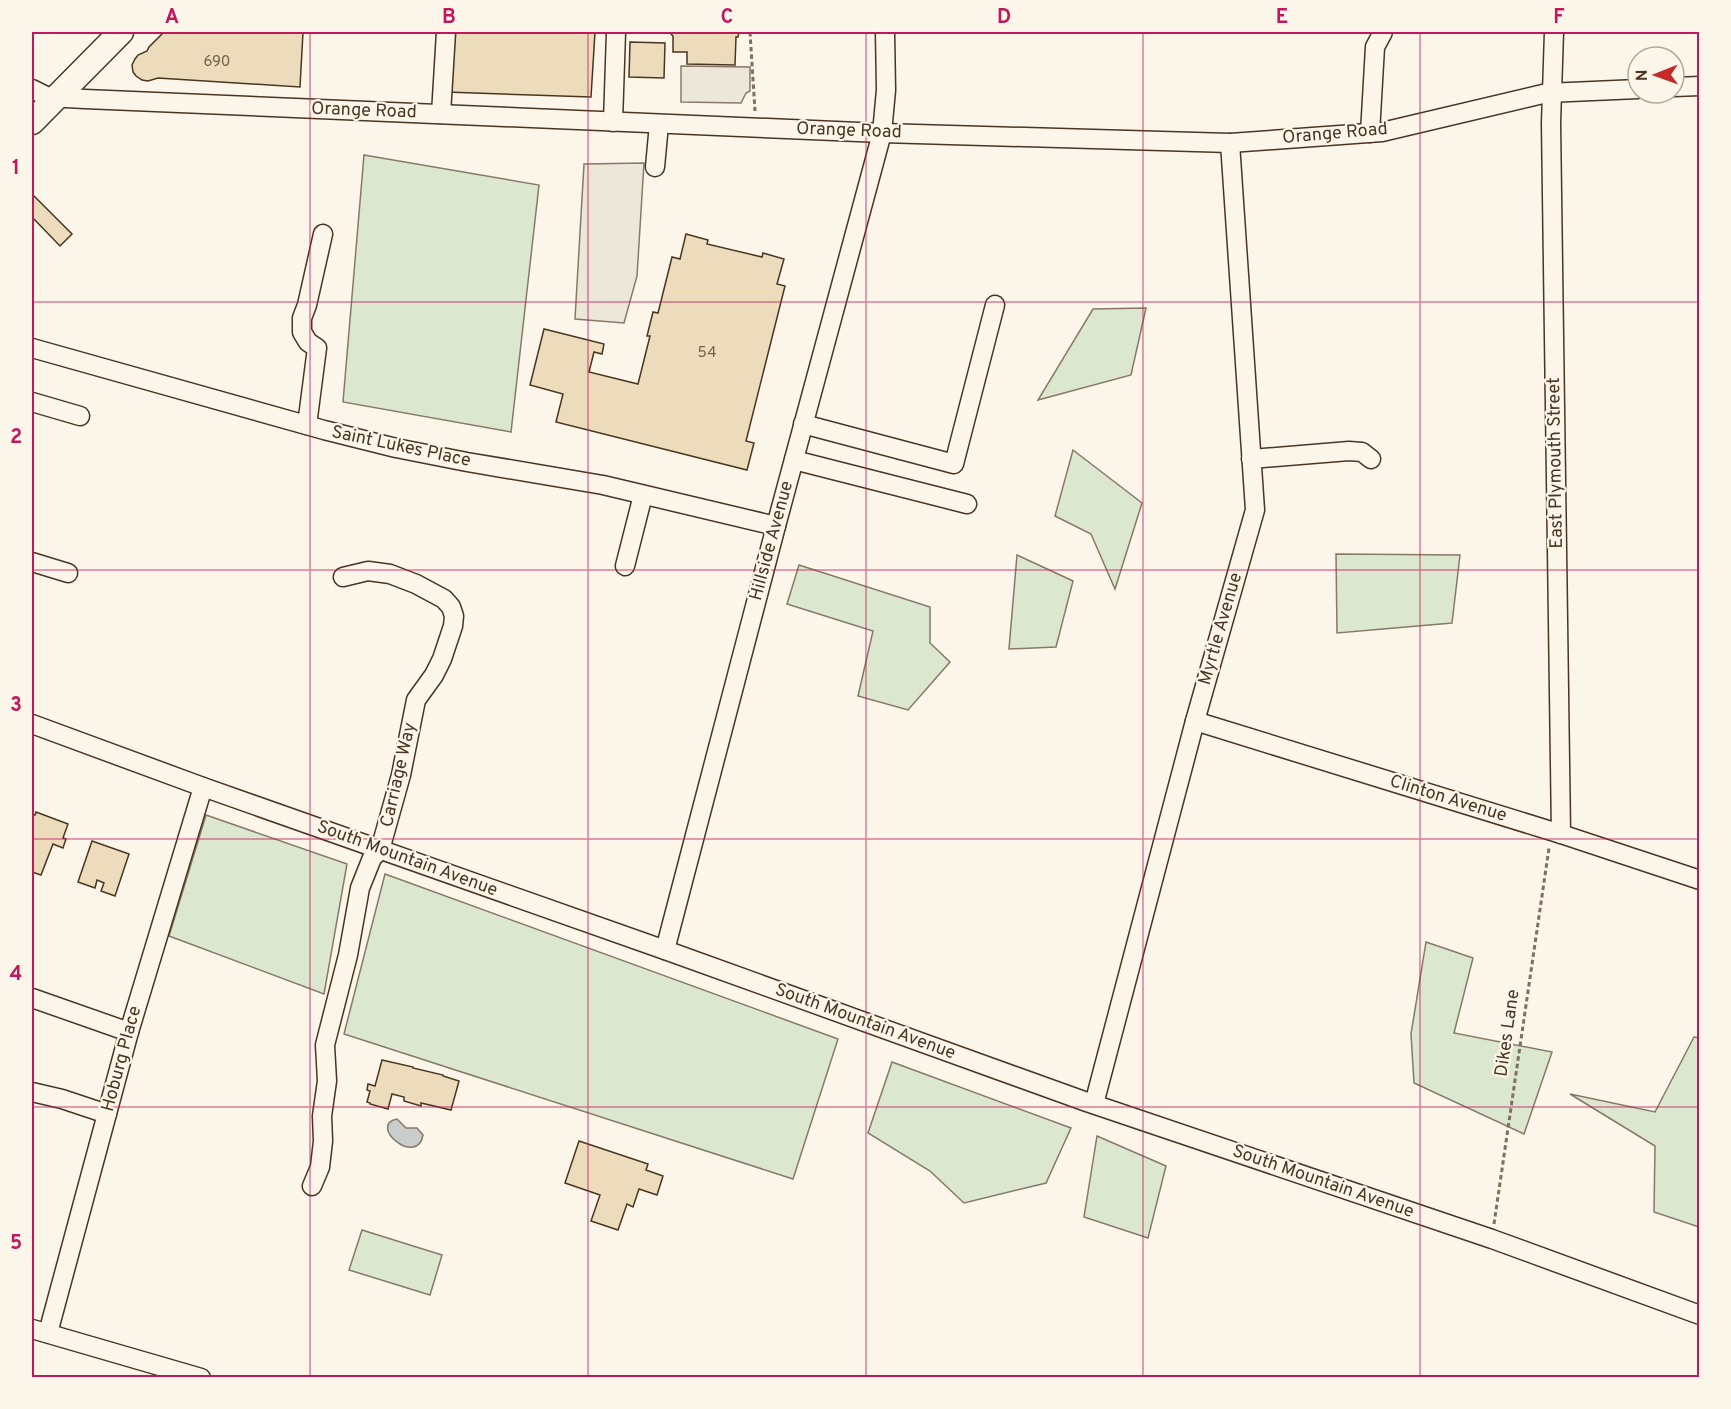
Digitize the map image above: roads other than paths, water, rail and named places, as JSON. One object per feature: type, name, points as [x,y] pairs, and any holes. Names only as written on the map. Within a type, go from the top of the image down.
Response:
[{"type":"main road","points":[[32,122],[121,32]]},
{"type":"street","points":[[441,114],[446,32]]},
{"type":"street","points":[[613,122],[616,32]]},
{"type":"street","name":"Hillside Avenue","points":[[665,950],[882,133],[886,90],[885,32]]},
{"type":"street","points":[[1370,133],[1374,47],[1383,32]]},
{"type":"street","name":"East Plymouth Street","points":[[1554,32],[1551,123],[1556,832]]},
{"type":"street","name":"Orange Road","points":[[32,89],[48,97],[56,98],[882,133],[1230,143],[1382,132],[1552,92],[1626,89]]},
{"type":"street","points":[[654,167],[659,124]]},
{"type":"street","name":"Myrtle Avenue","points":[[1094,1104],[1255,510],[1230,143]]},
{"type":"street","points":[[307,426],[317,348],[308,342],[302,332],[302,318],[324,234]]},
{"type":"street","points":[[803,424],[954,464],[995,305]]},
{"type":"street","name":"Saint Lukes Place","points":[[32,348],[307,426],[406,450],[603,485],[776,526]]},
{"type":"street","points":[[32,402],[80,416]]},
{"type":"street","points":[[1251,459],[1349,451],[1362,452],[1371,459]]},
{"type":"street","points":[[794,460],[968,504]]},
{"type":"street","points":[[625,566],[643,495]]},
{"type":"street","points":[[32,562],[68,573]]},
{"type":"street","name":"Carriage Way","points":[[312,1186],[320,1167],[323,1141],[322,1116],[327,1080],[325,1045],[348,955],[360,888],[372,858],[380,850],[401,776],[416,700],[434,675],[442,659],[454,616],[451,607],[444,599],[416,584],[390,574],[368,572],[343,577]]},
{"type":"street","name":"Clinton Avenue","points":[[1196,721],[1556,832],[1700,880]]},
{"type":"street","name":"South Mountain Avenue","points":[[32,724],[1094,1104],[1492,1239],[1700,1315]]},
{"type":"street","name":"Hoburg Place","points":[[40,1331],[107,1114],[129,1032],[203,787]]},
{"type":"street","points":[[32,998],[129,1032]]},
{"type":"street","points":[[32,1092],[107,1114]]},
{"type":"street","points":[[40,1331],[201,1377]]}]
